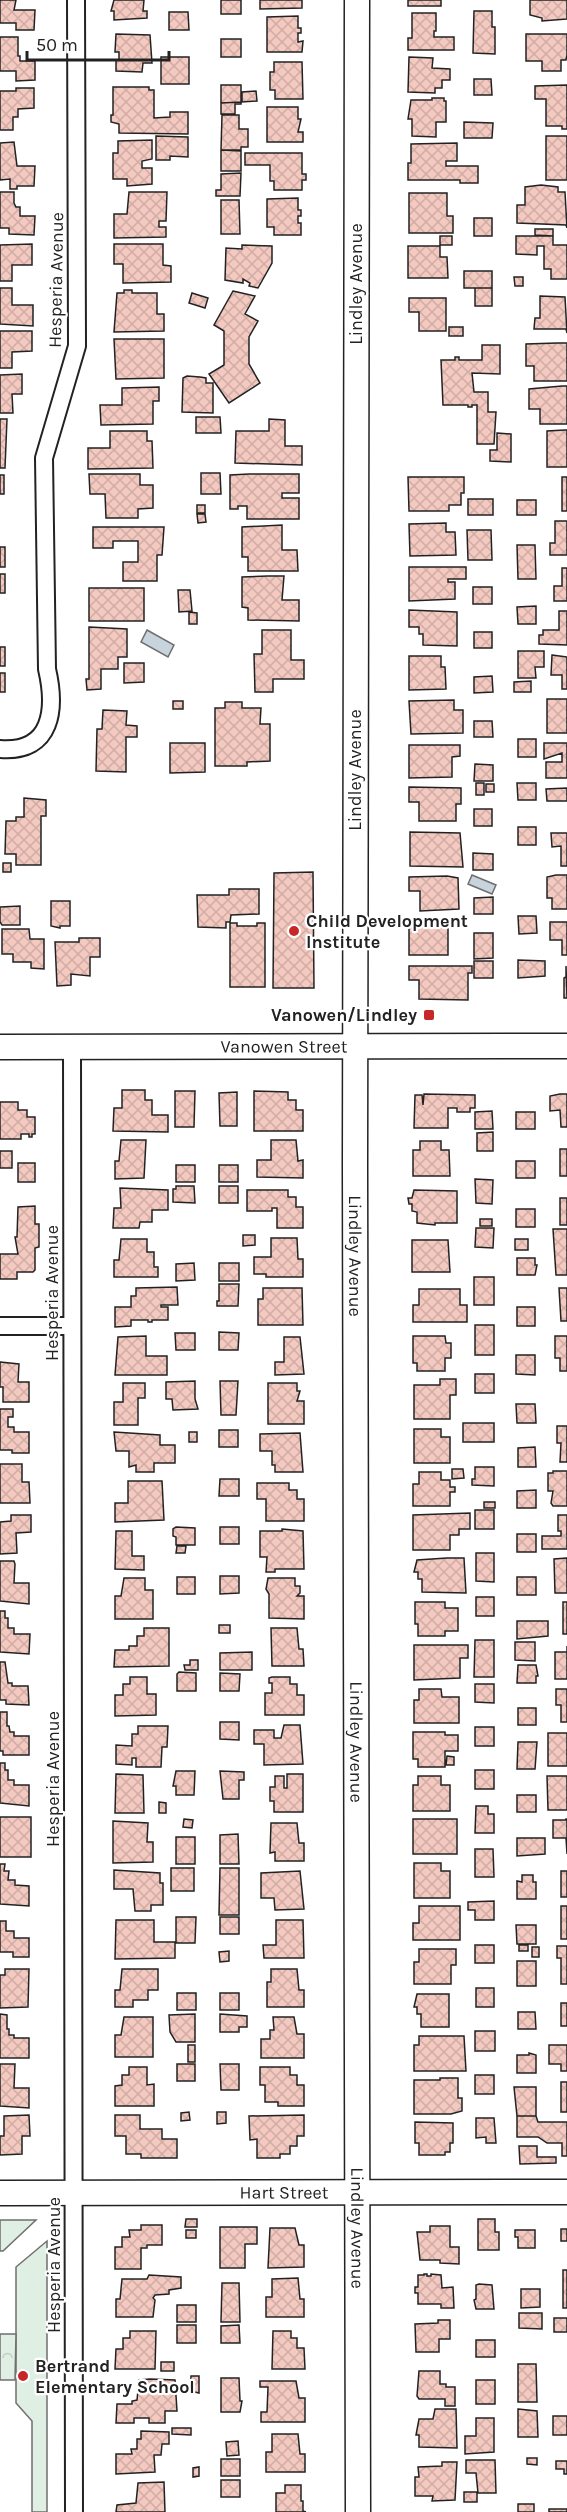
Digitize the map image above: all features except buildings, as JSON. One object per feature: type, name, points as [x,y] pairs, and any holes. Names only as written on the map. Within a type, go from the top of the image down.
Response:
[{"type":"main road","name":"Lindley Avenue","points":[[357,0],[358,2512]]},
{"type":"main road","name":"Vanowen Street","points":[[0,1047],[567,1046]]},
{"type":"main road","name":"Hart Street","points":[[0,2193],[567,2192]]},
{"type":"street","name":"Hesperia Avenue","points":[[0,749],[29,744],[42,735],[50,721],[52,704],[47,669],[44,458],[77,346],[76,0]]},
{"type":"street","name":"Hesperia Avenue","points":[[72,1046],[74,2512]]},
{"type":"street","points":[[0,1326],[71,1326]]},
{"type":"green space","points":[[0,2220],[36,2220],[3,2251],[0,2251]]},
{"type":"green space","points":[[47,2241],[47,2512],[32,2512],[32,2421],[16,2403],[16,2267]]},
{"type":"green space","points":[[0,2334],[16,2334],[15,2380],[0,2380]]},
{"type":"shaded area","points":[[147,630],[174,645],[168,657],[141,642]]},
{"type":"shaded area","points":[[472,875],[496,885],[492,894],[468,884]]},
{"type":"place","name":"Child Development Institute","points":[[294,931]]},
{"type":"place","name":"Vanowen/Lindley","points":[[429,1015]]},
{"type":"place","name":"Bertrand Elementary School","points":[[23,2376]]}]
